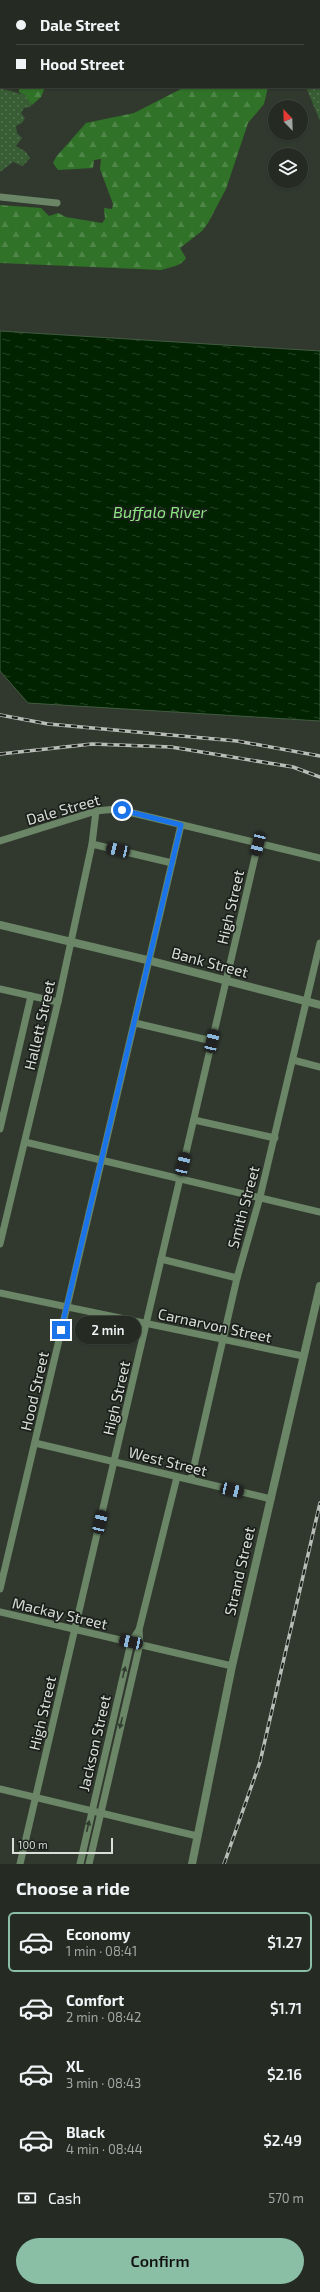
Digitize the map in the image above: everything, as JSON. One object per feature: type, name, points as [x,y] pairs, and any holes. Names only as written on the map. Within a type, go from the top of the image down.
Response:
[{"type":"street","points":[[0,197],[56,203]]},
{"type":"street","name":"Dale Street","points":[[0,841],[96,811],[122,810],[320,858]]},
{"type":"street","name":"Hallett Street","points":[[0,1244],[58,1002],[92,844],[96,811]]},
{"type":"street","name":"Hood Street","points":[[0,1589],[181,825]]},
{"type":"street","points":[[92,844],[172,863]]},
{"type":"street","name":"High Street","points":[[20,1864],[258,844]]},
{"type":"street","name":"Bank Street","points":[[0,925],[148,960],[307,1002],[320,1004]]},
{"type":"street","name":"Smith Street","points":[[191,1479],[237,1278],[260,1197],[320,943]]},
{"type":"street","points":[[0,989],[58,1002]]},
{"type":"street","points":[[0,1129],[31,996]]},
{"type":"street","points":[[135,1022],[212,1041]]},
{"type":"street","points":[[293,1060],[320,1067]]},
{"type":"street","points":[[194,1120],[274,1138]]},
{"type":"street","points":[[25,1142],[320,1212]]},
{"type":"street","points":[[161,1259],[237,1278]]},
{"type":"street","name":"Strand Street","points":[[192,1864],[232,1666],[320,1286]]},
{"type":"street","name":"Carnarvon Street","points":[[2,1294],[303,1356]]},
{"type":"street","name":"West Street","points":[[35,1444],[191,1479],[270,1499]]},
{"type":"street","name":"Jackson Street","points":[[89,1864],[140,1644],[139,1630],[177,1477]]},
{"type":"street","name":"Mackay Street","points":[[0,1612],[232,1666]]},
{"type":"street","name":"Jackson Street","points":[[80,1864],[131,1642],[139,1630]]},
{"type":"street","points":[[0,1790],[101,1812],[197,1836]]},
{"type":"shaded area","points":[[0,88],[25,95],[32,105],[24,108],[21,113],[25,118],[22,123],[16,126],[17,133],[22,138],[16,146],[26,152],[30,158],[23,166],[13,162],[0,172]]},
{"type":"shaded area","points":[[306,88],[320,88],[320,121]]},
{"type":"green space","points":[[19,88],[45,88],[41,97],[32,105],[25,95],[19,92]]},
{"type":"green space","points":[[268,88],[264,104],[248,123],[226,189],[208,223],[202,231],[180,248],[186,258],[182,263],[161,270],[0,263],[0,205],[41,208],[49,216],[58,213],[66,217],[102,223],[105,219],[104,208],[112,209],[113,204],[100,169],[101,159],[94,160],[93,168],[58,170],[53,163],[56,157],[86,123],[134,113],[181,89]]},
{"type":"water","name":"Buffalo River","points":[[0,331],[320,351],[320,721],[28,703],[0,671]]},
{"type":"railway","points":[[0,715],[48,724],[237,741],[320,756]]},
{"type":"railway","points":[[0,754],[92,744],[171,747],[293,767],[320,777]]},
{"type":"railway","points":[[224,1864],[260,1762],[320,1503]]},
{"type":"route","points":[[61,1330],[82,1236],[132,1036],[148,960],[181,825],[122,810]]}]
